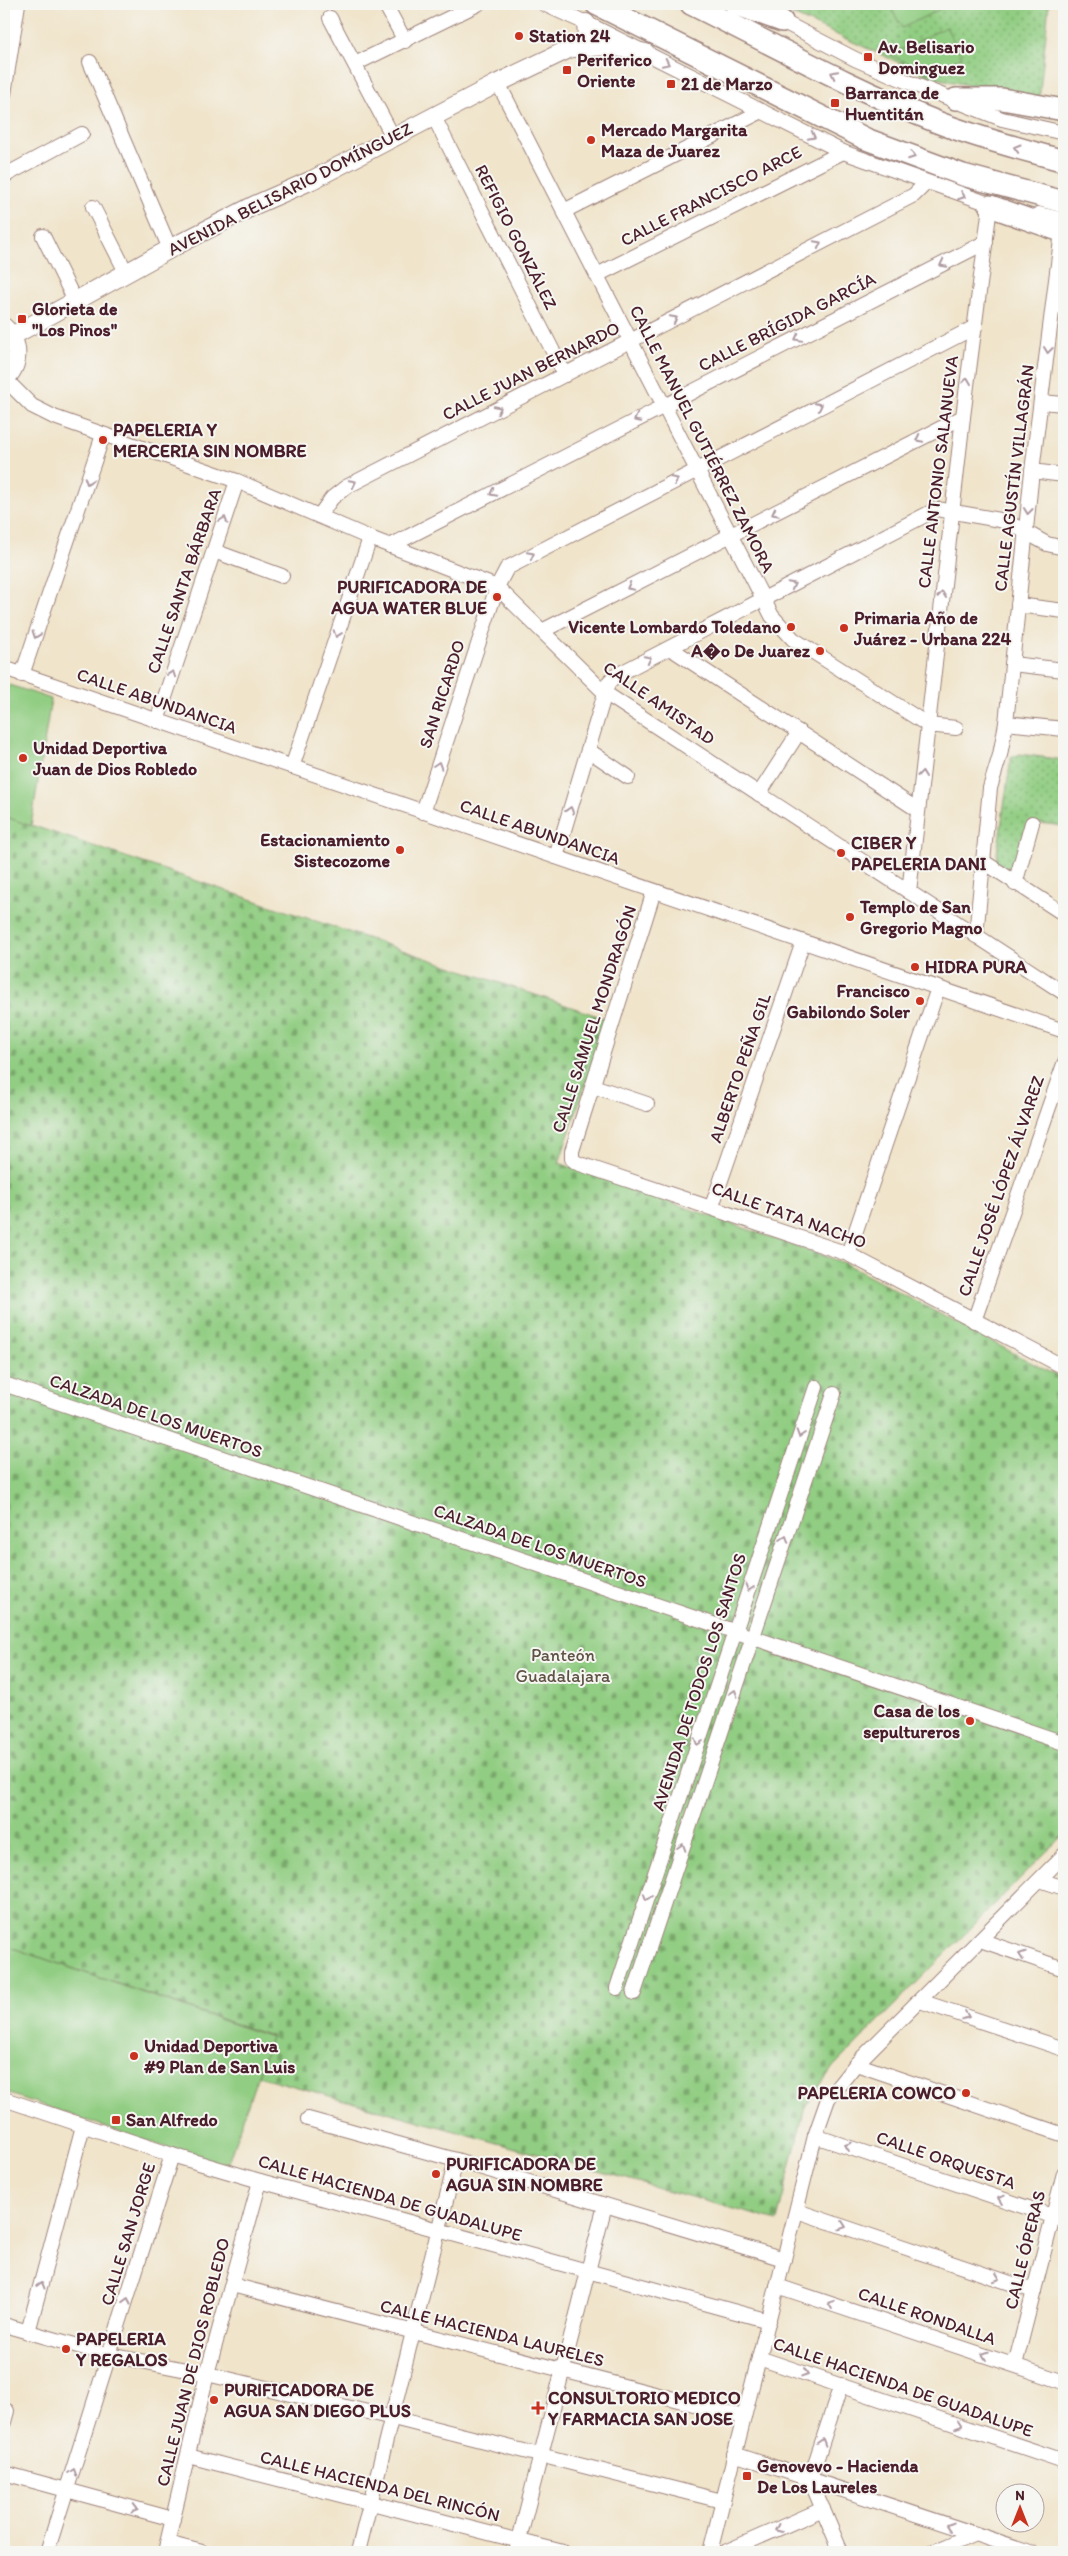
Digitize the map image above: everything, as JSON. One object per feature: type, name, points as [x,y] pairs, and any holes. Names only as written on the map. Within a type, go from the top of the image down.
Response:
[{"type":"highway","points":[[596,4],[866,139],[962,175],[1064,202]]},
{"type":"highway","points":[[691,4],[868,91],[938,122],[1013,147],[1064,161]]},
{"type":"highway","points":[[734,4],[772,13]]},
{"type":"highway","points":[[585,13],[646,30]]},
{"type":"highway","points":[[956,99],[1002,99],[1064,110]]},
{"type":"highway","points":[[990,206],[1064,228]]},
{"type":"main road","name":"AVENIDA BELISARIO DOMÍNGUEZ","points":[[8,332],[75,301],[173,247],[312,180],[498,83],[572,48],[582,42],[587,35],[585,13]]},
{"type":"main road","name":"AVENIDA BELISARIO DOMÍNGUEZ","points":[[572,48],[610,46],[646,53]]},
{"type":"main road","points":[[5,379],[16,360],[17,349],[8,332]]},
{"type":"street","points":[[4,94],[18,4]]},
{"type":"street","points":[[385,4],[405,41]]},
{"type":"street","points":[[354,64],[405,41],[478,4]]},
{"type":"street","points":[[544,4],[585,13],[646,53],[843,152],[990,206]]},
{"type":"street","points":[[749,4],[772,13],[855,59],[908,82],[956,99],[1002,119],[1064,133]]},
{"type":"street","points":[[330,18],[393,138]]},
{"type":"street","points":[[90,62],[159,220],[158,225],[173,247]]},
{"type":"street","name":"CALLE MANUEL GUTIÉRREZ ZAMORA","points":[[498,83],[772,616],[793,639],[928,725],[956,728]]},
{"type":"street","points":[[564,211],[762,111]]},
{"type":"street","name":"REFIGIO GONZÁLEZ","points":[[434,117],[565,374]]},
{"type":"street","points":[[4,176],[82,134]]},
{"type":"street","name":"CALLE FRANCISCO ARCE","points":[[597,275],[843,152]]},
{"type":"street","name":"CALLE JUAN BERNARDO","points":[[319,516],[332,498],[346,487],[914,195],[926,183]]},
{"type":"street","name":"CALLE ANTONIO SALANUEVA","points":[[909,892],[962,417],[990,206]]},
{"type":"street","points":[[94,207],[126,272]]},
{"type":"street","name":"CALLE AGUSTÍN VILLAGRÁN","points":[[976,936],[990,788],[1000,755],[1006,723],[1041,402],[1058,323],[1064,228]]},
{"type":"street","points":[[43,236],[75,301]]},
{"type":"street","name":"CALLE BRÍGIDA GARCÍA","points":[[390,546],[986,242]]},
{"type":"street","name":"SAN RICARDO","points":[[423,812],[497,587],[504,572],[511,565],[975,327]]},
{"type":"street","name":"CALLE AMISTAD","points":[[5,379],[24,399],[41,410],[237,481],[370,538],[497,587],[605,693],[1064,993]]},
{"type":"street","points":[[1041,402],[1064,404]]},
{"type":"street","points":[[542,631],[962,417]]},
{"type":"street","points":[[22,675],[103,434]]},
{"type":"street","points":[[1032,472],[1064,475]]},
{"type":"street","name":"CALLE SANTA BÁRBARA","points":[[157,721],[237,481]]},
{"type":"street","points":[[556,857],[608,683],[615,676],[937,509],[952,510],[1000,520],[1047,544],[1064,548]]},
{"type":"street","points":[[292,767],[370,538]]},
{"type":"street","points":[[214,551],[282,576]]},
{"type":"street","points":[[1018,605],[1064,611]]},
{"type":"street","points":[[670,648],[918,810]]},
{"type":"street","points":[[1012,664],[1064,670]]},
{"type":"street","name":"CALLE ABUNDANCIA","points":[[4,668],[1064,1031]]},
{"type":"street","points":[[1006,723],[1064,728]]},
{"type":"street","points":[[759,794],[799,732]]},
{"type":"street","points":[[588,750],[628,777]]},
{"type":"street","points":[[1015,884],[1032,823]]},
{"type":"street","points":[[984,862],[1015,884],[1064,914]]},
{"type":"street","name":"CALLE SAMUEL MONDRAGÓN","points":[[572,1159],[572,1152],[654,891]]},
{"type":"street","name":"ALBERTO PEÑA GIL","points":[[712,1206],[803,942]]},
{"type":"street","points":[[848,1254],[938,988]]},
{"type":"street","name":"CALLE JOSÉ LÓPEZ ÁLVAREZ","points":[[974,1321],[1064,1064]]},
{"type":"street","points":[[593,1086],[647,1104]]},
{"type":"street","name":"CALLE TATA NACHO","points":[[572,1159],[577,1163],[712,1206],[848,1254],[1064,1367]]},
{"type":"street","name":"CALZADA DE LOS MUERTOS","points":[[4,1384],[1064,1743]]},
{"type":"street","name":"AVENIDA DE TODOS LOS SANTOS","points":[[617,1988],[816,1388]]},
{"type":"street","name":"AVENIDA DE TODOS LOS SANTOS","points":[[634,1993],[834,1394]]},
{"type":"street","points":[[710,2552],[815,2136],[828,2099],[856,2064],[1064,1855]]},
{"type":"street","points":[[1040,1880],[1064,1888]]},
{"type":"street","points":[[980,1940],[1064,1969]]},
{"type":"street","points":[[920,2001],[1064,2049]]},
{"type":"street","points":[[856,2064],[1064,2135]]},
{"type":"street","name":"CALLE HACIENDA DE GUADALUPE","points":[[4,2100],[172,2155],[260,2181],[768,2321]]},
{"type":"street","points":[[308,2119],[456,2160],[784,2259]]},
{"type":"street","points":[[28,2332],[83,2126]]},
{"type":"street","name":"CALLE ORQUESTA","points":[[815,2136],[1059,2218]]},
{"type":"street","name":"CALLE SAN JORGE","points":[[47,2552],[172,2155]]},
{"type":"street","points":[[358,2552],[456,2160]]},
{"type":"street","name":"CALLE ÓPERAS","points":[[1015,2366],[1034,2291],[1059,2218],[1064,2173]]},
{"type":"street","name":"CALLE JUAN DE DIOS ROBLEDO","points":[[166,2548],[207,2374],[260,2181]]},
{"type":"street","points":[[517,2547],[586,2271],[605,2205]]},
{"type":"street","points":[[797,2210],[1034,2291]]},
{"type":"street","name":"CALLE HACIENDA LAURELES","points":[[232,2285],[744,2417]]},
{"type":"street","name":"CALLE RONDALLA","points":[[777,2286],[1064,2382]]},
{"type":"street","points":[[4,2325],[110,2355],[207,2374],[392,2418],[722,2501]]},
{"type":"street","name":"CALLE HACIENDA DE GUADALUPE","points":[[759,2358],[1064,2461]]},
{"type":"street","points":[[840,2385],[810,2479],[841,2552]]},
{"type":"street","points":[[734,2454],[1030,2552]]},
{"type":"street","name":"CALLE HACIENDA DEL RINCÓN","points":[[188,2456],[370,2503],[517,2547],[562,2552]]},
{"type":"street","points":[[4,2473],[173,2519]]},
{"type":"street","points":[[725,2552],[823,2509]]},
{"type":"street","points":[[933,2552],[975,2534]]},
{"type":"street","points":[[166,2548],[202,2552]]},
{"type":"green space","points":[[775,4],[1049,4],[1039,101],[931,77],[775,7]]},
{"type":"green space","points":[[789,4],[824,4],[795,17]]},
{"type":"green space","points":[[889,4],[950,4],[902,28]]},
{"type":"green space","points":[[946,27],[962,57],[928,73],[891,55]]},
{"type":"green space","name":"Unidad Deportiva Juan de Dios Robledo","points":[[4,683],[51,699],[31,826],[4,816]]},
{"type":"green space","points":[[1020,754],[1064,760],[1064,826],[1030,822],[1015,875],[996,861],[1011,758]]},
{"type":"green space","name":"Panteón Guadalajara","points":[[4,816],[607,1019],[559,1163],[844,1263],[1064,1380],[1064,1834],[833,2067],[805,2107],[777,2221],[258,2076],[271,2036],[4,1945]]},
{"type":"green space","name":"Unidad Deportiva #9 Plan de San Luis","points":[[4,1945],[271,2037],[226,2168],[4,2092]]},
{"type":"place","name":"Station 24","points":[[519,36]]},
{"type":"place","name":"Av. Belisario Dominguez","points":[[868,57]]},
{"type":"place","name":"Periferico Oriente","points":[[567,70]]},
{"type":"place","name":"21 de Marzo","points":[[671,84]]},
{"type":"place","name":"Barranca de Huentitán","points":[[835,103]]},
{"type":"place","name":"Mercado Margarita Maza de Juarez","points":[[591,140]]},
{"type":"place","name":"Glorieta de \"Los Pinos\"","points":[[22,319]]},
{"type":"place","name":"PAPELERIA Y MERCERIA SIN NOMBRE","points":[[103,440]]},
{"type":"place","name":"PURIFICADORA DE AGUA WATER BLUE","points":[[497,597]]},
{"type":"place","name":"Vicente Lombardo Toledano","points":[[791,627]]},
{"type":"place","name":"Primaria Año de Juárez - Urbana 224","points":[[844,628]]},
{"type":"place","name":"A�o De Juarez","points":[[820,651]]},
{"type":"place","name":"Unidad Deportiva Juan de Dios Robledo","points":[[23,758]]},
{"type":"place","name":"Estacionamiento Sistecozome","points":[[400,850]]},
{"type":"place","name":"CIBER Y PAPELERIA DANI","points":[[841,853]]},
{"type":"place","name":"Templo de San Gregorio Magno","points":[[850,917]]},
{"type":"place","name":"HIDRA PURA","points":[[915,967]]},
{"type":"place","name":"Francisco Gabilondo Soler","points":[[920,1001]]},
{"type":"place","name":"Casa de los sepultureros","points":[[970,1721]]},
{"type":"place","name":"Unidad Deportiva #9 Plan de San Luis","points":[[134,2056]]},
{"type":"place","name":"PAPELERIA COWCO","points":[[966,2093]]},
{"type":"place","name":"San Alfredo","points":[[116,2120]]},
{"type":"place","name":"PURIFICADORA DE AGUA SIN NOMBRE","points":[[436,2174]]},
{"type":"place","name":"PAPELERIA Y REGALOS","points":[[66,2349]]},
{"type":"place","name":"PURIFICADORA DE AGUA SAN DIEGO PLUS","points":[[214,2400]]},
{"type":"place","name":"CONSULTORIO MEDICO Y FARMACIA SAN JOSE","points":[[538,2408]]},
{"type":"place","name":"Genovevo - Hacienda De Los Laureles","points":[[747,2476]]}]
